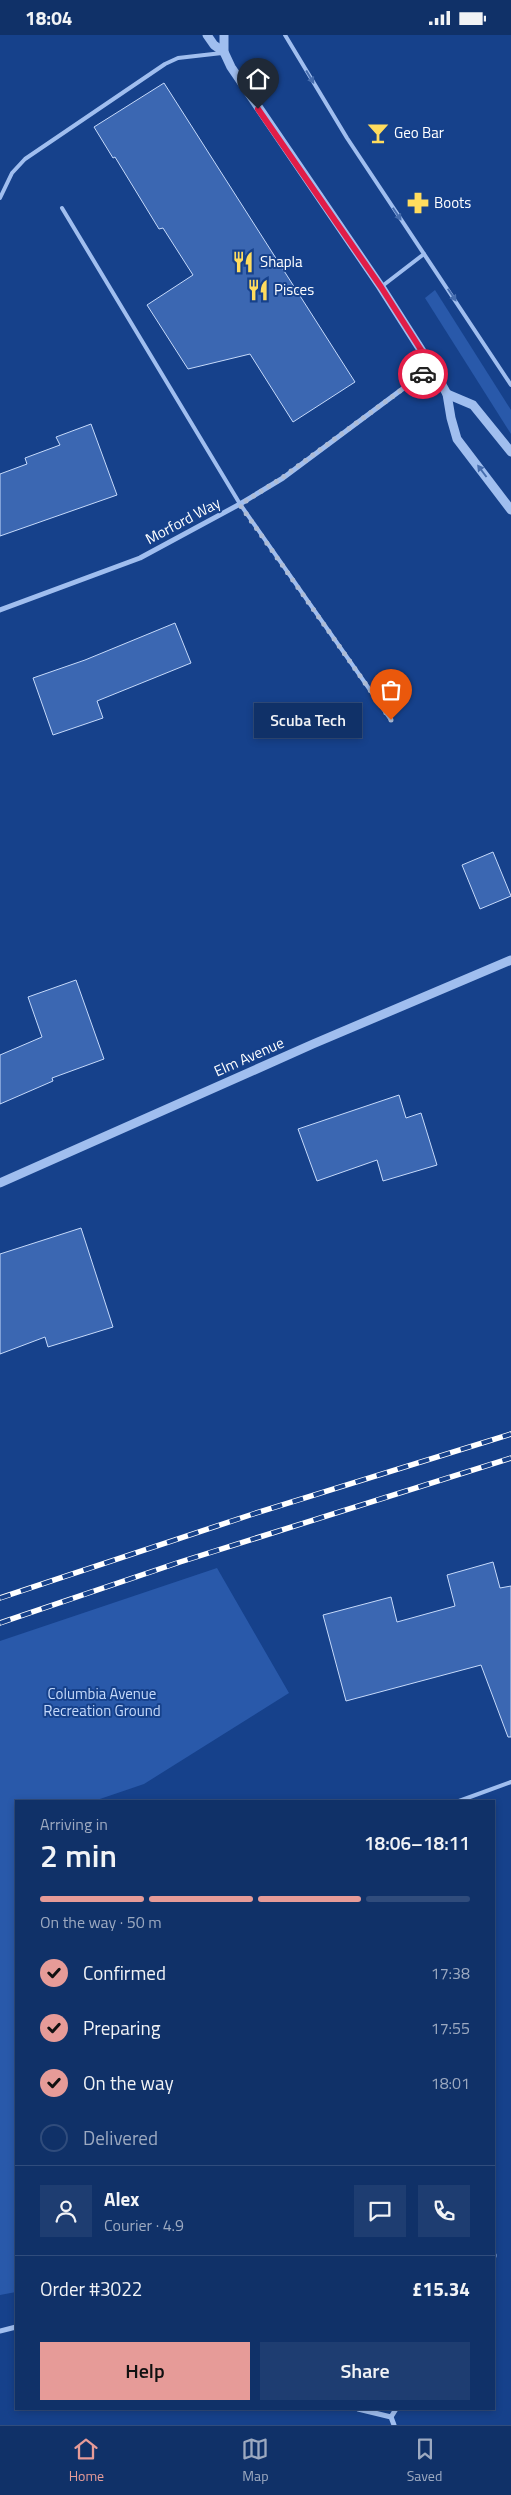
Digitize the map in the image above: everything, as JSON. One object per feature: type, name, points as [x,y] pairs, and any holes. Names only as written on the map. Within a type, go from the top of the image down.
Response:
[{"type":"street","points":[[207,35],[214,45],[224,52],[246,92],[381,287],[447,393],[457,439],[511,510]]},
{"type":"street","points":[[224,35],[224,52]]},
{"type":"street","name":"Morford Way","points":[[0,610],[140,558],[240,505],[283,477],[432,367]]},
{"type":"street","points":[[447,393],[473,405],[511,452]]},
{"type":"street","name":"Elm Avenue","points":[[0,1183],[304,1048],[511,960]]},
{"type":"street","points":[[0,2331],[15,2327]]},
{"type":"street","points":[[362,2410],[391,2417]]},
{"type":"street","points":[[391,2417],[395,2410]]},
{"type":"street","points":[[391,2417],[394,2425]]},
{"type":"lane","points":[[285,35],[347,138],[511,385]]},
{"type":"lane","points":[[0,198],[12,173],[25,159],[165,64],[178,58],[224,52]]},
{"type":"lane","points":[[62,208],[240,505],[391,720]]},
{"type":"lane","points":[[381,287],[424,254]]},
{"type":"lane","points":[[462,1800],[511,1782]]},
{"type":"green space","points":[[435,290],[511,410],[511,434],[425,298]]},
{"type":"green space","name":"Columbia Avenue Recreation Ground","points":[[217,1568],[289,1693],[144,1784],[97,1800],[15,1800],[15,2292],[0,2295],[0,1641]]},
{"type":"building","points":[[164,83],[355,382],[293,422],[250,354],[188,369],[147,305],[193,275],[163,228],[159,229],[115,157],[113,158],[94,127]]},
{"type":"building","points":[[91,424],[117,495],[0,536],[0,474],[27,464],[25,458],[60,445],[56,437]]},
{"type":"building","points":[[175,623],[191,663],[97,701],[103,718],[53,735],[33,678],[85,660]]},
{"type":"building","points":[[493,852],[511,896],[480,909],[462,865]]},
{"type":"building","points":[[76,980],[104,1059],[52,1078],[53,1081],[0,1104],[0,1055],[42,1037],[28,997]]},
{"type":"building","points":[[399,1095],[406,1118],[421,1113],[437,1165],[383,1181],[377,1160],[317,1181],[298,1129]]},
{"type":"building","points":[[81,1228],[113,1327],[48,1347],[45,1337],[0,1354],[0,1254]]},
{"type":"building","points":[[493,1562],[500,1588],[511,1586],[511,1737],[508,1737],[481,1665],[346,1701],[323,1615],[391,1597],[397,1622],[455,1606],[447,1575]]},
{"type":"railway","points":[[0,1598],[253,1514],[511,1434]]},
{"type":"railway","points":[[0,1623],[180,1562],[511,1458]]},
{"type":"way so far","points":[[391,720],[240,505],[283,477],[382,402],[423,374]]},
{"type":"place","name":"Geo Bar","points":[[378,133]]},
{"type":"place","name":"Boots","points":[[418,203]]},
{"type":"place","name":"Shapla","points":[[243,262]]},
{"type":"place","name":"Pisces","points":[[258,290]]},
{"type":"place","name":"Scuba Tech","points":[[391,720]]},
{"type":"route","points":[[258,109],[381,287],[432,367],[423,374]]}]
